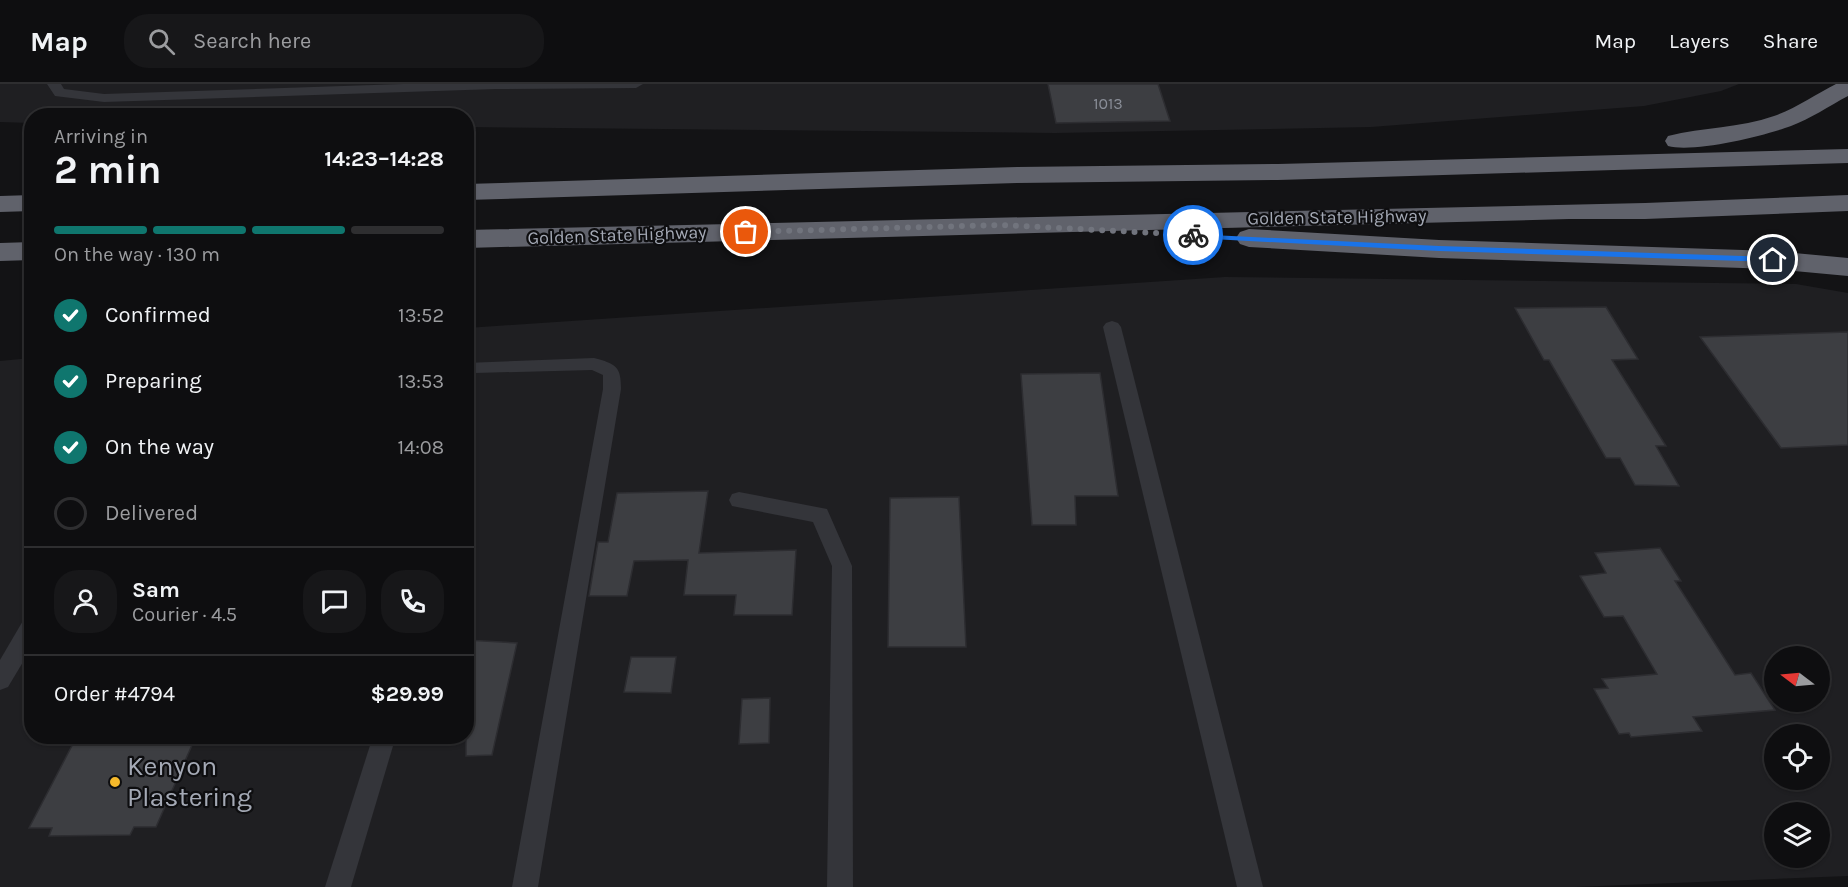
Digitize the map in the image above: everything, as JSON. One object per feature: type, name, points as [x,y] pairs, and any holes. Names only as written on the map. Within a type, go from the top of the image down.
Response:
[{"type":"highway","points":[[1278,172],[1720,136],[1784,121],[1848,87]]},
{"type":"highway","points":[[474,192],[1848,156]]},
{"type":"highway","points":[[0,204],[24,203]]},
{"type":"highway","name":"Golden State Highway","points":[[474,239],[1569,211],[1646,211],[1848,203]]},
{"type":"highway","points":[[1002,225],[1439,249],[1773,260],[1848,267]]},
{"type":"highway","points":[[0,252],[24,251]]},
{"type":"lane","points":[[54,84],[60,93],[104,98],[484,86],[636,84]]},
{"type":"lane","points":[[1113,327],[1250,887]]},
{"type":"lane","points":[[474,368],[594,364],[612,372],[612,389],[525,887]]},
{"type":"lane","points":[[739,500],[820,515],[842,566],[840,887]]},
{"type":"lane","points":[[0,680],[24,640]]},
{"type":"lane","points":[[338,887],[383,744]]},
{"type":"shaded area","points":[[0,84],[1739,84],[1721,91],[1644,106],[1371,127],[1055,133],[474,127],[474,108],[24,108],[24,123],[0,122]]},
{"type":"shaded area","points":[[1225,277],[1796,284],[1848,293],[1848,876],[1575,887],[0,887],[0,361],[24,359],[24,744],[474,744],[474,328]]},
{"type":"building","points":[[1048,84],[1158,84],[1170,121],[1056,123]]},
{"type":"building","points":[[1606,307],[1638,359],[1612,360],[1666,446],[1656,446],[1679,486],[1635,485],[1620,458],[1606,458],[1549,360],[1544,360],[1515,308]]},
{"type":"building","points":[[1848,332],[1848,445],[1781,448],[1700,337]]},
{"type":"building","points":[[1100,373],[1118,496],[1075,496],[1076,525],[1032,525],[1021,374]]},
{"type":"building","points":[[708,491],[699,553],[796,550],[792,615],[734,615],[736,595],[684,595],[688,560],[634,561],[627,596],[589,596],[598,542],[608,542],[617,493]]},
{"type":"building","points":[[959,497],[966,647],[888,647],[890,498]]},
{"type":"building","points":[[1660,548],[1681,581],[1675,581],[1735,675],[1751,673],[1764,693],[1764,711],[1693,717],[1702,731],[1631,737],[1629,733],[1619,734],[1594,689],[1608,688],[1602,679],[1657,674],[1623,616],[1604,617],[1580,576],[1606,573],[1595,553]]},
{"type":"building","points":[[474,640],[517,643],[492,755],[466,756],[466,744],[474,744]]},
{"type":"building","points":[[631,657],[676,657],[671,693],[624,692]]},
{"type":"building","points":[[770,698],[769,743],[739,744],[742,699]]},
{"type":"building","name":"Kenyon Plastering","points":[[73,744],[192,744],[156,827],[134,827],[130,835],[49,836],[52,828],[29,828]]},
{"type":"way so far","points":[[746,232],[1002,225],[1193,235]]},
{"type":"place","name":"Kenyon Plastering","points":[[115,782]]},
{"type":"route","points":[[1193,235],[1439,249],[1773,260]]}]
